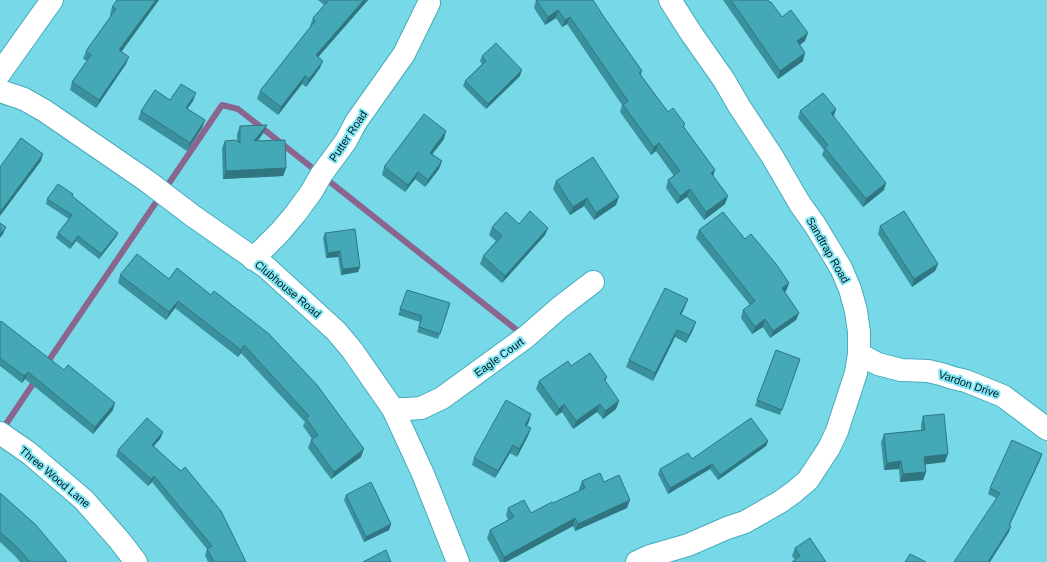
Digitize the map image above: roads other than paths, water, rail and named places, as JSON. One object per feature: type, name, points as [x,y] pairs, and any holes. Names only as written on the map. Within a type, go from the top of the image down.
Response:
[{"type":"street","points":[[0,74],[52,0]]},
{"type":"street","name":"Sandtrap Road","points":[[637,562],[650,556],[688,545],[745,522],[789,496],[808,480],[829,448],[837,431],[856,374],[859,354],[859,332],[856,311],[850,289],[840,268],[815,225],[800,204],[772,156],[739,106],[724,80],[670,0]]},
{"type":"street","name":"Putter Road","points":[[253,259],[280,232],[312,191],[321,175],[346,141],[356,122],[404,54],[429,3]]},
{"type":"street","name":"Clubhouse Road","points":[[0,91],[24,99],[45,111],[147,181],[193,216],[266,267],[336,331],[352,350],[393,409],[423,474],[458,562]]},
{"type":"street","name":"Eagle Court","points":[[393,409],[407,410],[421,408],[442,398],[526,337],[559,308],[593,282]]},
{"type":"street","name":"Vardon Drive","points":[[859,354],[878,364],[901,370],[928,371],[966,381],[1003,396],[1047,429]]},
{"type":"street","name":"Three Wood Lane","points":[[0,434],[29,453],[84,500],[120,541],[136,562]]},
{"type":"waterway","points":[[45,366],[222,105],[238,109],[523,335]]},
{"type":"waterway","points":[[2,430],[37,378]]}]
